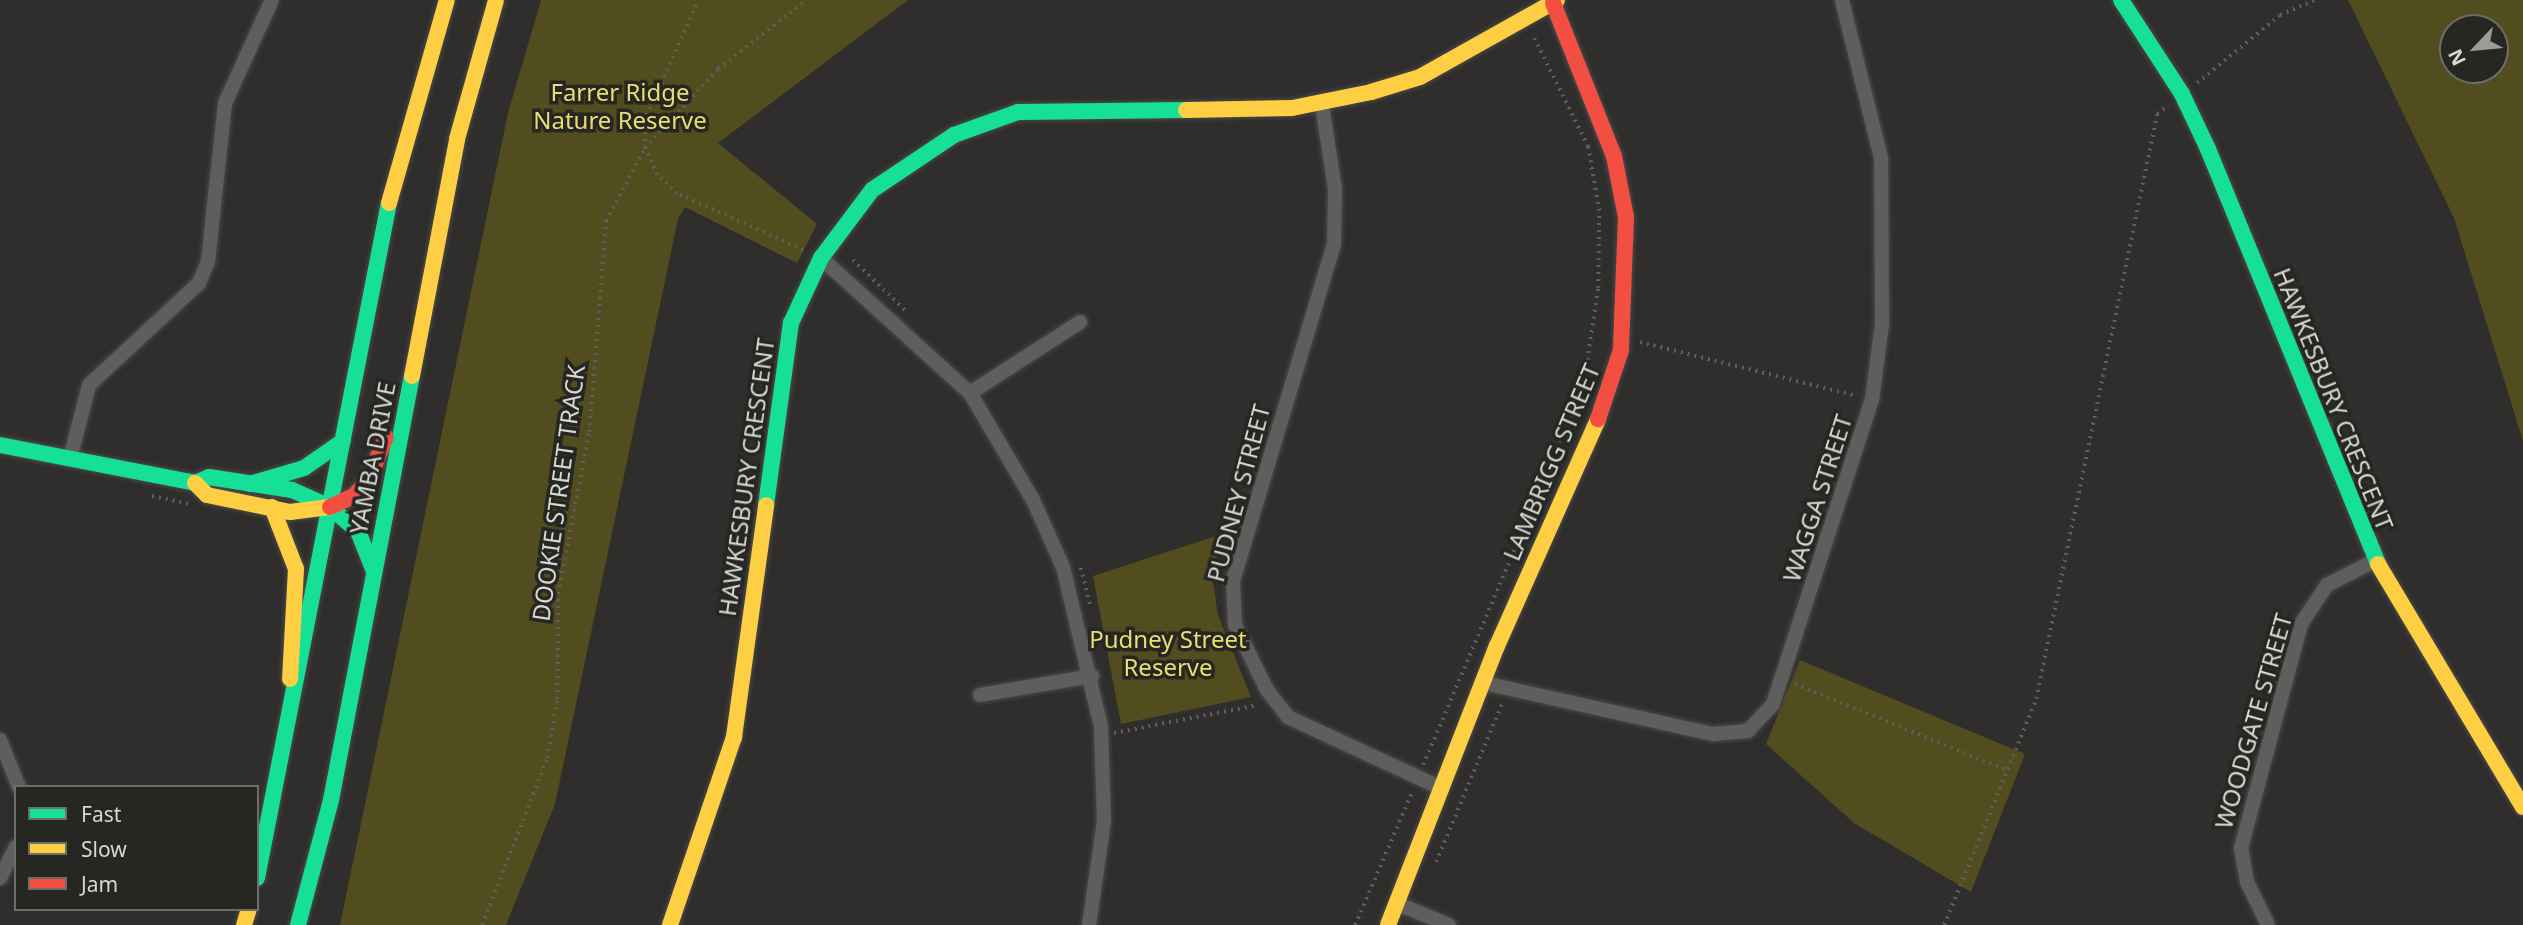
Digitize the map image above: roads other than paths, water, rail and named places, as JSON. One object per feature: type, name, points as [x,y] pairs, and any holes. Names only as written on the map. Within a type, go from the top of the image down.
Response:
[{"type":"street","points":[[70,459],[89,385],[200,283],[208,262],[225,103],[272,0]]},
{"type":"street","name":"YAMBA DRIVE","points":[[259,869],[294,703],[384,220],[447,0]]},
{"type":"street","name":"YAMBA DRIVE","points":[[298,925],[331,800],[457,139],[496,0]]},
{"type":"street","name":"WAGGA STREET","points":[[1485,683],[1731,734],[1763,720],[1782,679],[1872,400],[1886,274],[1881,158],[1842,0]]},
{"type":"street","name":"HAWKESBURY CRESCENT","points":[[2121,0],[2182,94],[2208,149],[2376,560],[2523,807]]},
{"type":"street","name":"HAWKESBURY CRESCENT","points":[[670,925],[734,737],[785,348],[821,258],[872,190],[923,151],[990,120],[1052,107],[1322,106],[1420,77],[1555,1]]},
{"type":"street","name":"LAMBRIGG STREET","points":[[1388,925],[1438,796],[1602,410],[1622,337],[1626,217],[1614,156],[1555,1]]},
{"type":"street","name":"PUDNEY STREET","points":[[1322,106],[1335,189],[1334,244],[1233,581],[1235,625],[1267,690],[1288,717],[1438,796]]},
{"type":"street","points":[[821,258],[844,275],[970,393],[1033,500],[1063,567],[1108,734],[1104,821],[1089,925]]},
{"type":"street","points":[[970,393],[1080,322]]},
{"type":"street","points":[[0,445],[195,483],[207,495],[311,513],[354,496],[369,479],[409,386]]},
{"type":"street","points":[[250,484],[304,468],[343,441]]},
{"type":"street","points":[[195,483],[208,477],[292,490],[330,507],[358,531],[374,572]]},
{"type":"street","points":[[272,507],[296,569],[286,658],[294,703]]},
{"type":"street","name":"WOODGATE STREET","points":[[2268,925],[2247,882],[2241,848],[2301,624],[2327,585],[2376,560]]},
{"type":"street","points":[[980,695],[1092,676]]},
{"type":"street","points":[[0,740],[18,785]]},
{"type":"street","points":[[0,878],[14,851]]},
{"type":"street","points":[[1398,904],[1449,925]]},
{"type":"park label","name":"Farrer Ridge Nature Reserve","points":[[620,106]]},
{"type":"park label","name":"Pudney Street Reserve","points":[[1168,653]]}]
